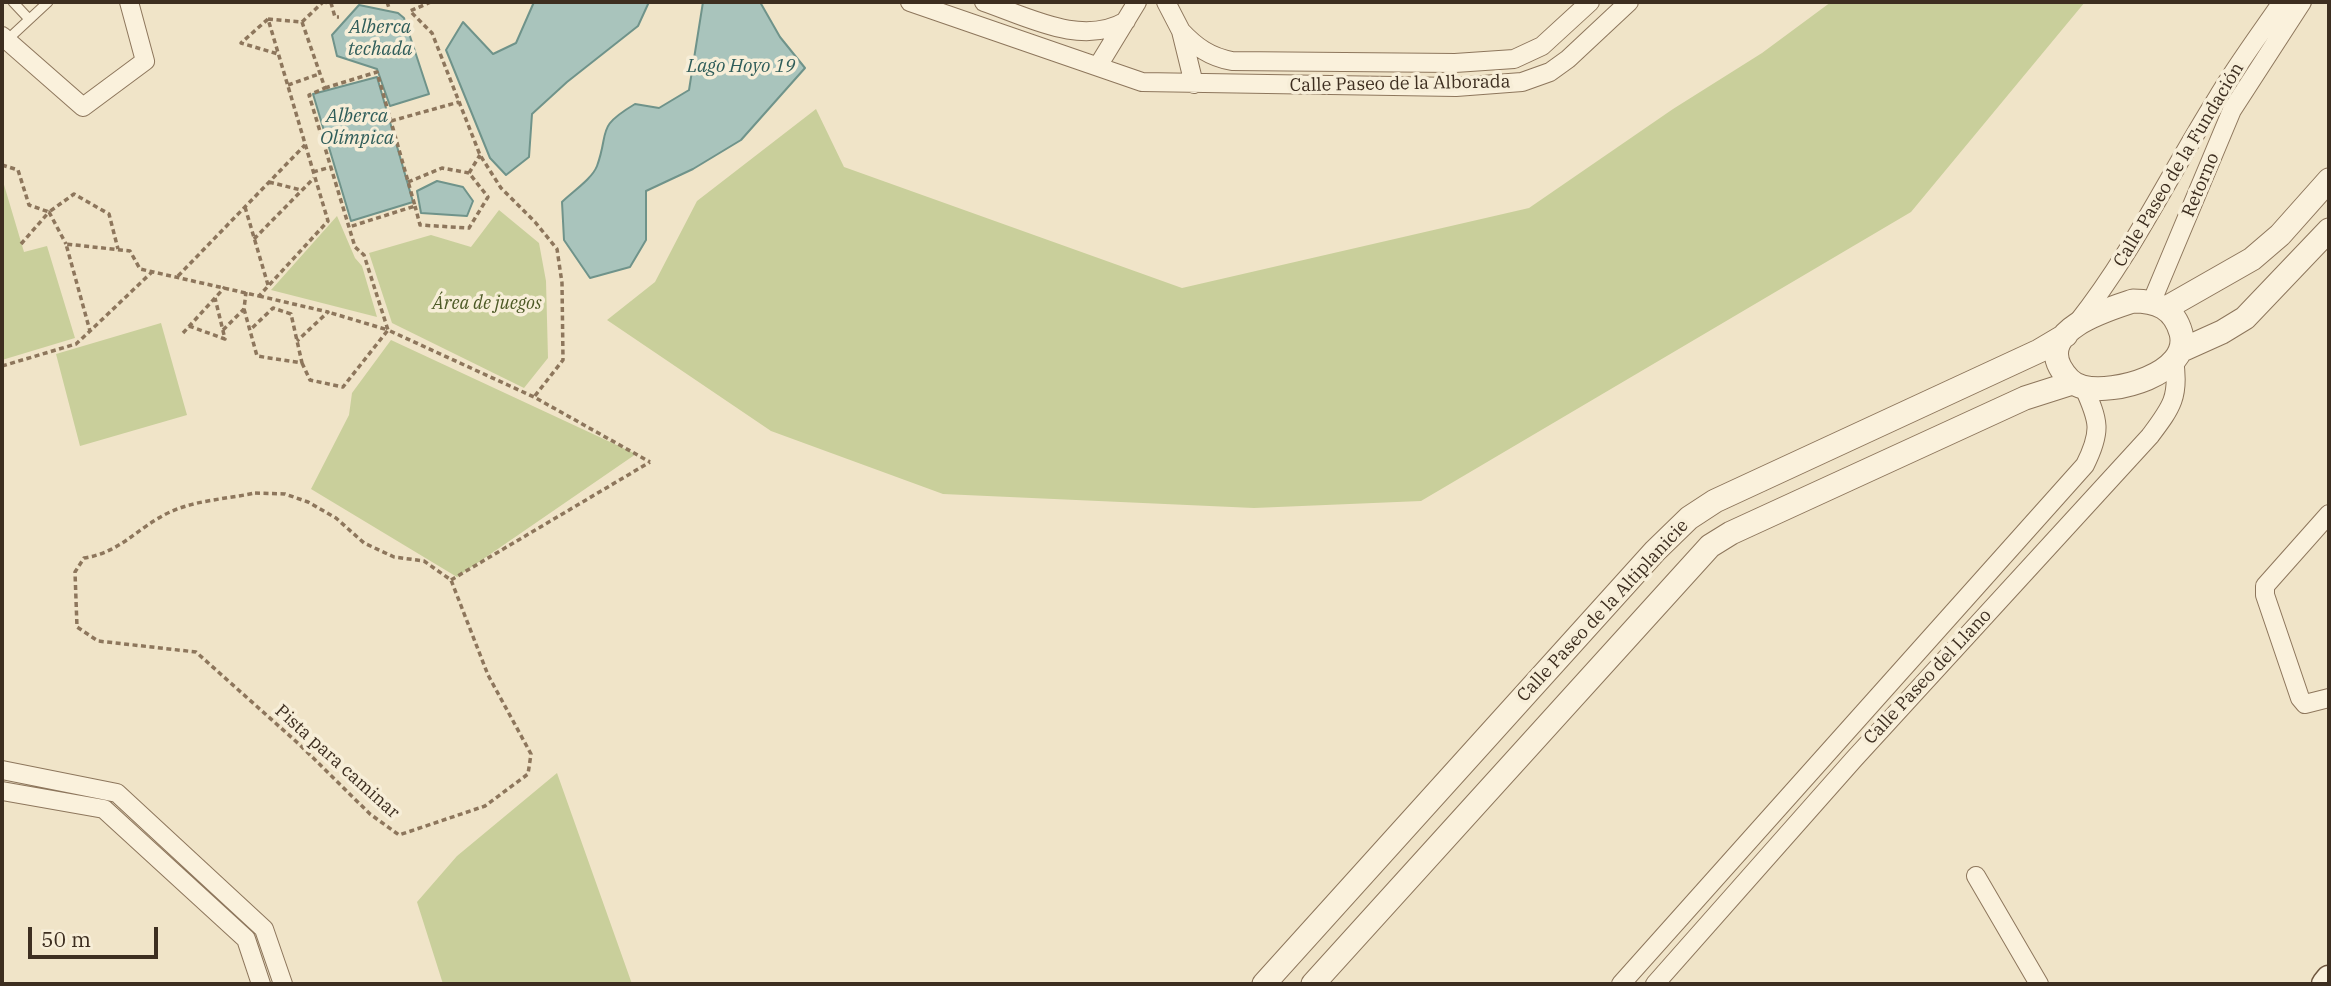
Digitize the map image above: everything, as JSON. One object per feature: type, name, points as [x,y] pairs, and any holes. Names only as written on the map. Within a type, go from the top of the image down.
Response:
[{"type":"main road","points":[[2325,984],[2329,979]]},
{"type":"street","points":[[4,38],[83,107],[145,61],[129,2]]},
{"type":"street","name":"Calle Paseo de la Alborada","points":[[910,2],[1142,82],[1456,87],[1522,82],[1549,72],[1576,52],[1629,2]]},
{"type":"street","points":[[984,2],[1068,30],[1096,32],[1112,29],[1126,21]]},
{"type":"street","name":"Calle Paseo de la Alborada","points":[[1181,31],[1214,58],[1232,61],[1455,63],[1514,59],[1542,46],[1590,2]]},
{"type":"street","name":"Calle Paseo de la Fundación","points":[[2070,331],[2105,288],[2216,100],[2281,2]]},
{"type":"street","name":"Retorno","points":[[2159,304],[2232,110],[2302,2]]},
{"type":"street","points":[[1098,66],[1136,3],[1167,4],[1181,31],[1194,84]]},
{"type":"street","points":[[1558,32],[1576,52]]},
{"type":"street","points":[[2329,180],[2280,235],[2252,259],[2159,304],[2133,301],[2095,314],[2070,331],[2057,346],[2056,356],[2060,367],[2078,385],[2100,389],[2132,383],[2164,370],[2178,355],[2245,317],[2329,230]]},
{"type":"street","points":[[2159,304],[2176,319],[2182,335],[2178,355]]},
{"type":"street","name":"Calle Paseo de la Altiplanicie","points":[[1264,984],[1655,551],[1689,518],[1715,501],[2039,351],[2070,331]]},
{"type":"street","name":"Calle Paseo del Llano","points":[[1655,984],[1854,759],[2150,436],[2172,407],[2176,393],[2178,355]]},
{"type":"street","name":"Calle Paseo de la Altiplanicie","points":[[1312,984],[1710,546],[1731,533],[2025,398],[2078,385]]},
{"type":"street","name":"Calle Paseo del Llano","points":[[1621,984],[2085,465],[2096,443],[2098,426],[2078,385]]},
{"type":"street","points":[[2329,514],[2265,586],[2265,595],[2300,698],[2305,704],[2329,698]]},
{"type":"street","points":[[1655,551],[1680,576]]},
{"type":"street","points":[[1836,742],[1854,759]]},
{"type":"street","points":[[2,771],[117,793],[264,929],[283,984]]},
{"type":"street","points":[[2,792],[104,809],[246,940],[261,984]]},
{"type":"street","points":[[148,850],[162,835]]},
{"type":"street","points":[[1372,866],[1397,891]]},
{"type":"street","points":[[1976,876],[2039,984]]},
{"type":"lane","points":[[13,2],[29,19]]},
{"type":"lane","points":[[4,38],[48,2]]},
{"type":"path","points":[[302,22],[322,2],[331,3],[335,16],[339,17]]},
{"type":"path","points":[[387,2],[389,8]]},
{"type":"path","points":[[431,2],[410,11],[432,33],[480,155],[501,188],[535,222],[557,250],[562,283],[563,360],[534,397]]},
{"type":"path","points":[[278,54],[241,43],[268,19],[302,22]]},
{"type":"path","points":[[259,296],[328,220],[268,19]]},
{"type":"path","points":[[302,22],[325,88]]},
{"type":"path","points":[[388,330],[364,255],[355,247],[309,95],[377,72],[420,225],[469,228],[488,197],[469,173],[442,168],[408,182]]},
{"type":"path","points":[[287,85],[319,74]]},
{"type":"path","points":[[391,121],[459,102]]},
{"type":"path","points":[[178,276],[305,145]]},
{"type":"path","points":[[469,173],[480,155]]},
{"type":"path","points":[[2,165],[18,170],[29,205],[49,212],[66,244],[90,331]]},
{"type":"path","points":[[313,172],[331,167]]},
{"type":"path","points":[[254,239],[315,177]]},
{"type":"path","points":[[270,182],[303,190]]},
{"type":"path","points":[[21,244],[49,212],[74,194],[109,214],[118,249]]},
{"type":"path","points":[[349,227],[415,206]]},
{"type":"path","points":[[245,207],[268,285]]},
{"type":"path","points":[[66,244],[130,251],[140,269],[328,312],[388,330],[534,397],[650,461],[452,580]]},
{"type":"path","points":[[2,366],[76,344],[152,271]]},
{"type":"path","points":[[183,333],[225,287]]},
{"type":"path","points":[[246,292],[244,309],[257,356],[302,363]]},
{"type":"path","points":[[189,326],[226,339],[215,298]]},
{"type":"path","points":[[295,304],[291,314],[302,363],[310,380],[343,387],[388,330]]},
{"type":"path","points":[[223,330],[244,309]]},
{"type":"path","points":[[250,330],[273,309],[291,314]]},
{"type":"path","points":[[297,341],[328,312]]},
{"type":"path","name":"Pista para caminar","points":[[255,493],[285,494],[308,502],[336,518],[364,543],[394,557],[424,561],[452,580],[488,676],[531,754],[528,774],[485,806],[399,835],[370,814],[300,745],[195,653],[97,641],[77,627],[75,572],[84,558],[108,554],[166,514],[187,505],[255,493]]},
{"type":"green space","points":[[1831,2],[2085,2],[1911,212],[1421,501],[1254,508],[943,494],[771,431],[607,320],[655,282],[697,201],[816,109],[844,167],[1182,288],[1529,208],[1673,109],[1762,53]]},
{"type":"green space","points":[[2,178],[24,252],[47,246],[75,338],[2,360]]},
{"type":"green space","name":"Área de juegos","points":[[499,210],[539,243],[546,281],[548,358],[524,388],[392,323],[369,253],[431,235],[471,247]]},
{"type":"green space","points":[[337,216],[355,258],[362,266],[377,317],[271,290]]},
{"type":"green space","points":[[161,323],[187,415],[80,446],[56,354]]},
{"type":"green space","points":[[391,340],[636,454],[457,577],[311,489],[349,415],[352,393]]},
{"type":"green space","points":[[557,773],[632,984],[443,984],[417,902],[457,856]]},
{"type":"water","points":[[534,2],[649,2],[638,26],[567,82],[532,114],[529,157],[506,175],[490,158],[446,50],[463,22],[493,54],[516,43]]},
{"type":"water","name":"Lago Hoyo 19","points":[[703,2],[760,2],[780,37],[805,68],[741,140],[693,169],[646,191],[646,240],[630,267],[590,278],[564,240],[562,202],[594,171],[606,131],[614,119],[635,104],[659,108],[689,90]]},
{"type":"water","name":"Alberca techada","points":[[359,5],[398,13],[404,18],[429,94],[390,106],[377,69],[337,56],[332,35]]},
{"type":"water","name":"Alberca Olímpica","points":[[377,77],[413,202],[351,221],[313,94]]},
{"type":"water","points":[[437,181],[463,187],[473,201],[467,216],[421,213],[417,191]]}]
